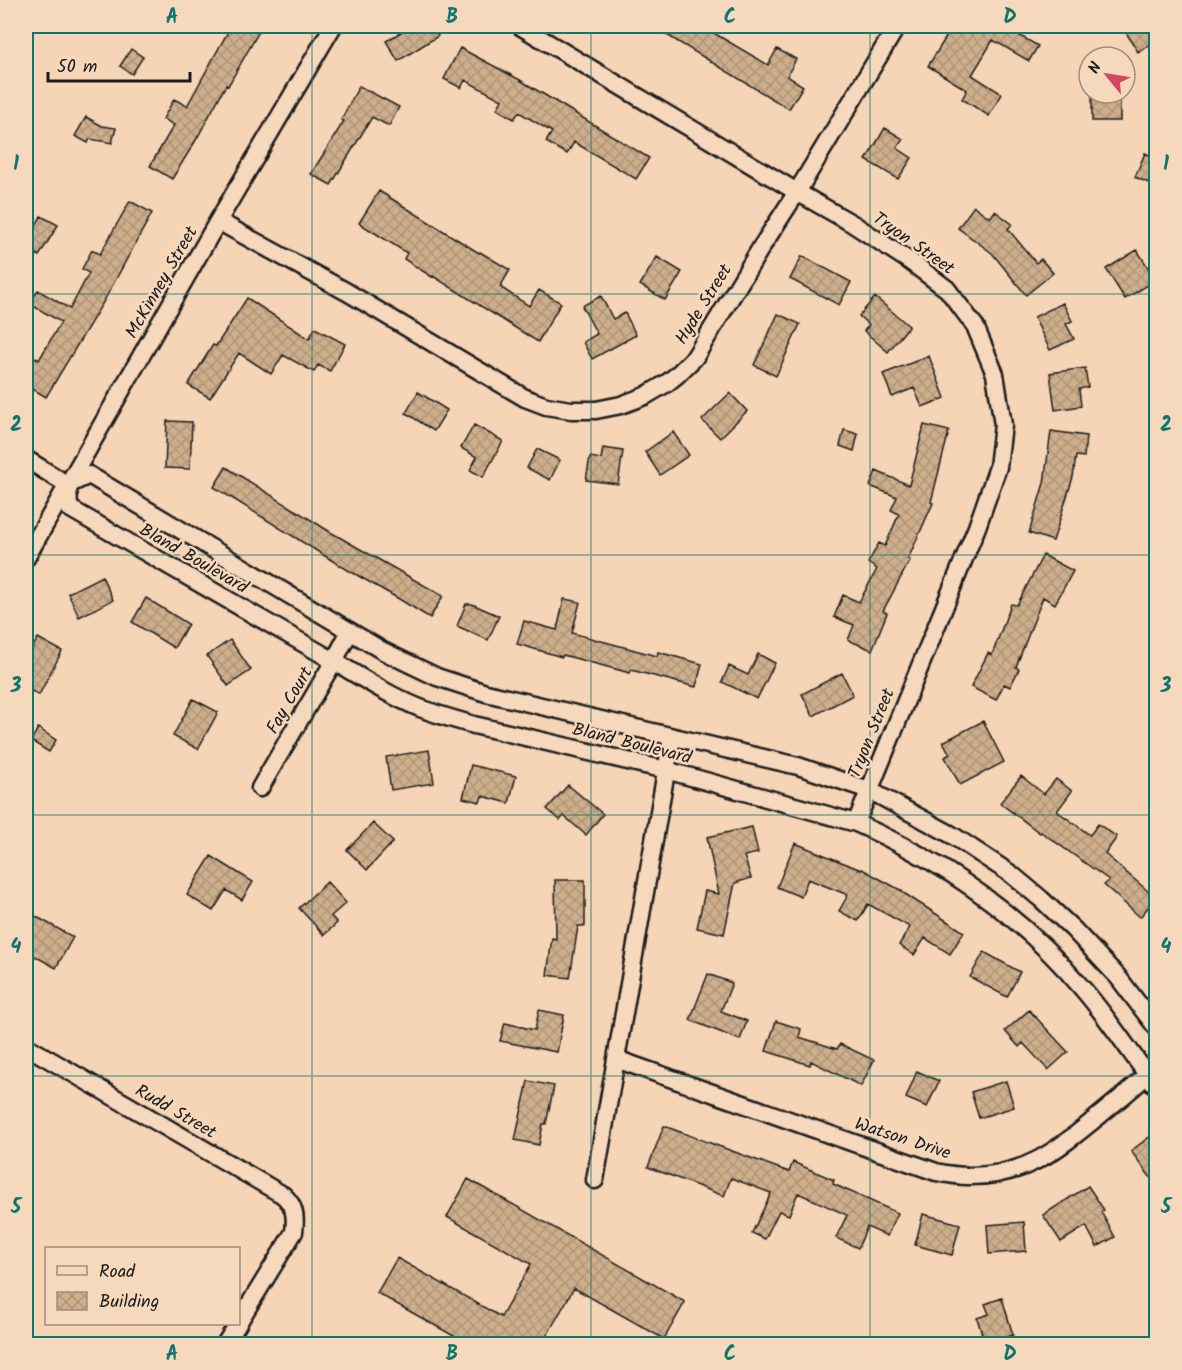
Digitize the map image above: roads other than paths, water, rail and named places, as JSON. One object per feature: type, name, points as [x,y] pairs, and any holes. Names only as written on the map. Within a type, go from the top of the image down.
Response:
[{"type":"street","name":"McKinney Street","points":[[26,558],[218,221],[333,26]]},
{"type":"street","name":"Tryon Street","points":[[520,26],[853,224],[911,262],[947,289],[975,326],[995,374],[1003,425],[998,467],[977,527],[856,823]]},
{"type":"street","name":"Hyde Street","points":[[218,221],[347,292],[525,398],[546,406],[571,410],[596,410],[621,405],[645,396],[667,383],[695,357],[897,26]]},
{"type":"street","points":[[26,459],[68,485]]},
{"type":"street","name":"Bland Boulevard","points":[[1154,1076],[1056,959],[1012,918],[932,861],[856,823],[666,770],[448,718],[418,708],[376,687],[69,508],[68,485],[89,475],[350,631],[406,663],[437,677],[486,693],[798,766],[869,790],[952,835],[1026,886],[1073,929],[1118,977],[1156,1028]]},
{"type":"street","name":"Fay Court","points":[[260,788],[350,631]]},
{"type":"street","points":[[595,1180],[672,737]]},
{"type":"street","name":"Rudd Street","points":[[26,1046],[283,1195],[289,1201],[294,1209],[296,1220],[294,1232],[240,1320]]},
{"type":"street","name":"Watson Drive","points":[[616,1059],[936,1172],[966,1176],[986,1176],[1016,1169],[1044,1157],[1065,1144],[1154,1076]]},
{"type":"street","points":[[225,1344],[237,1325]]}]
